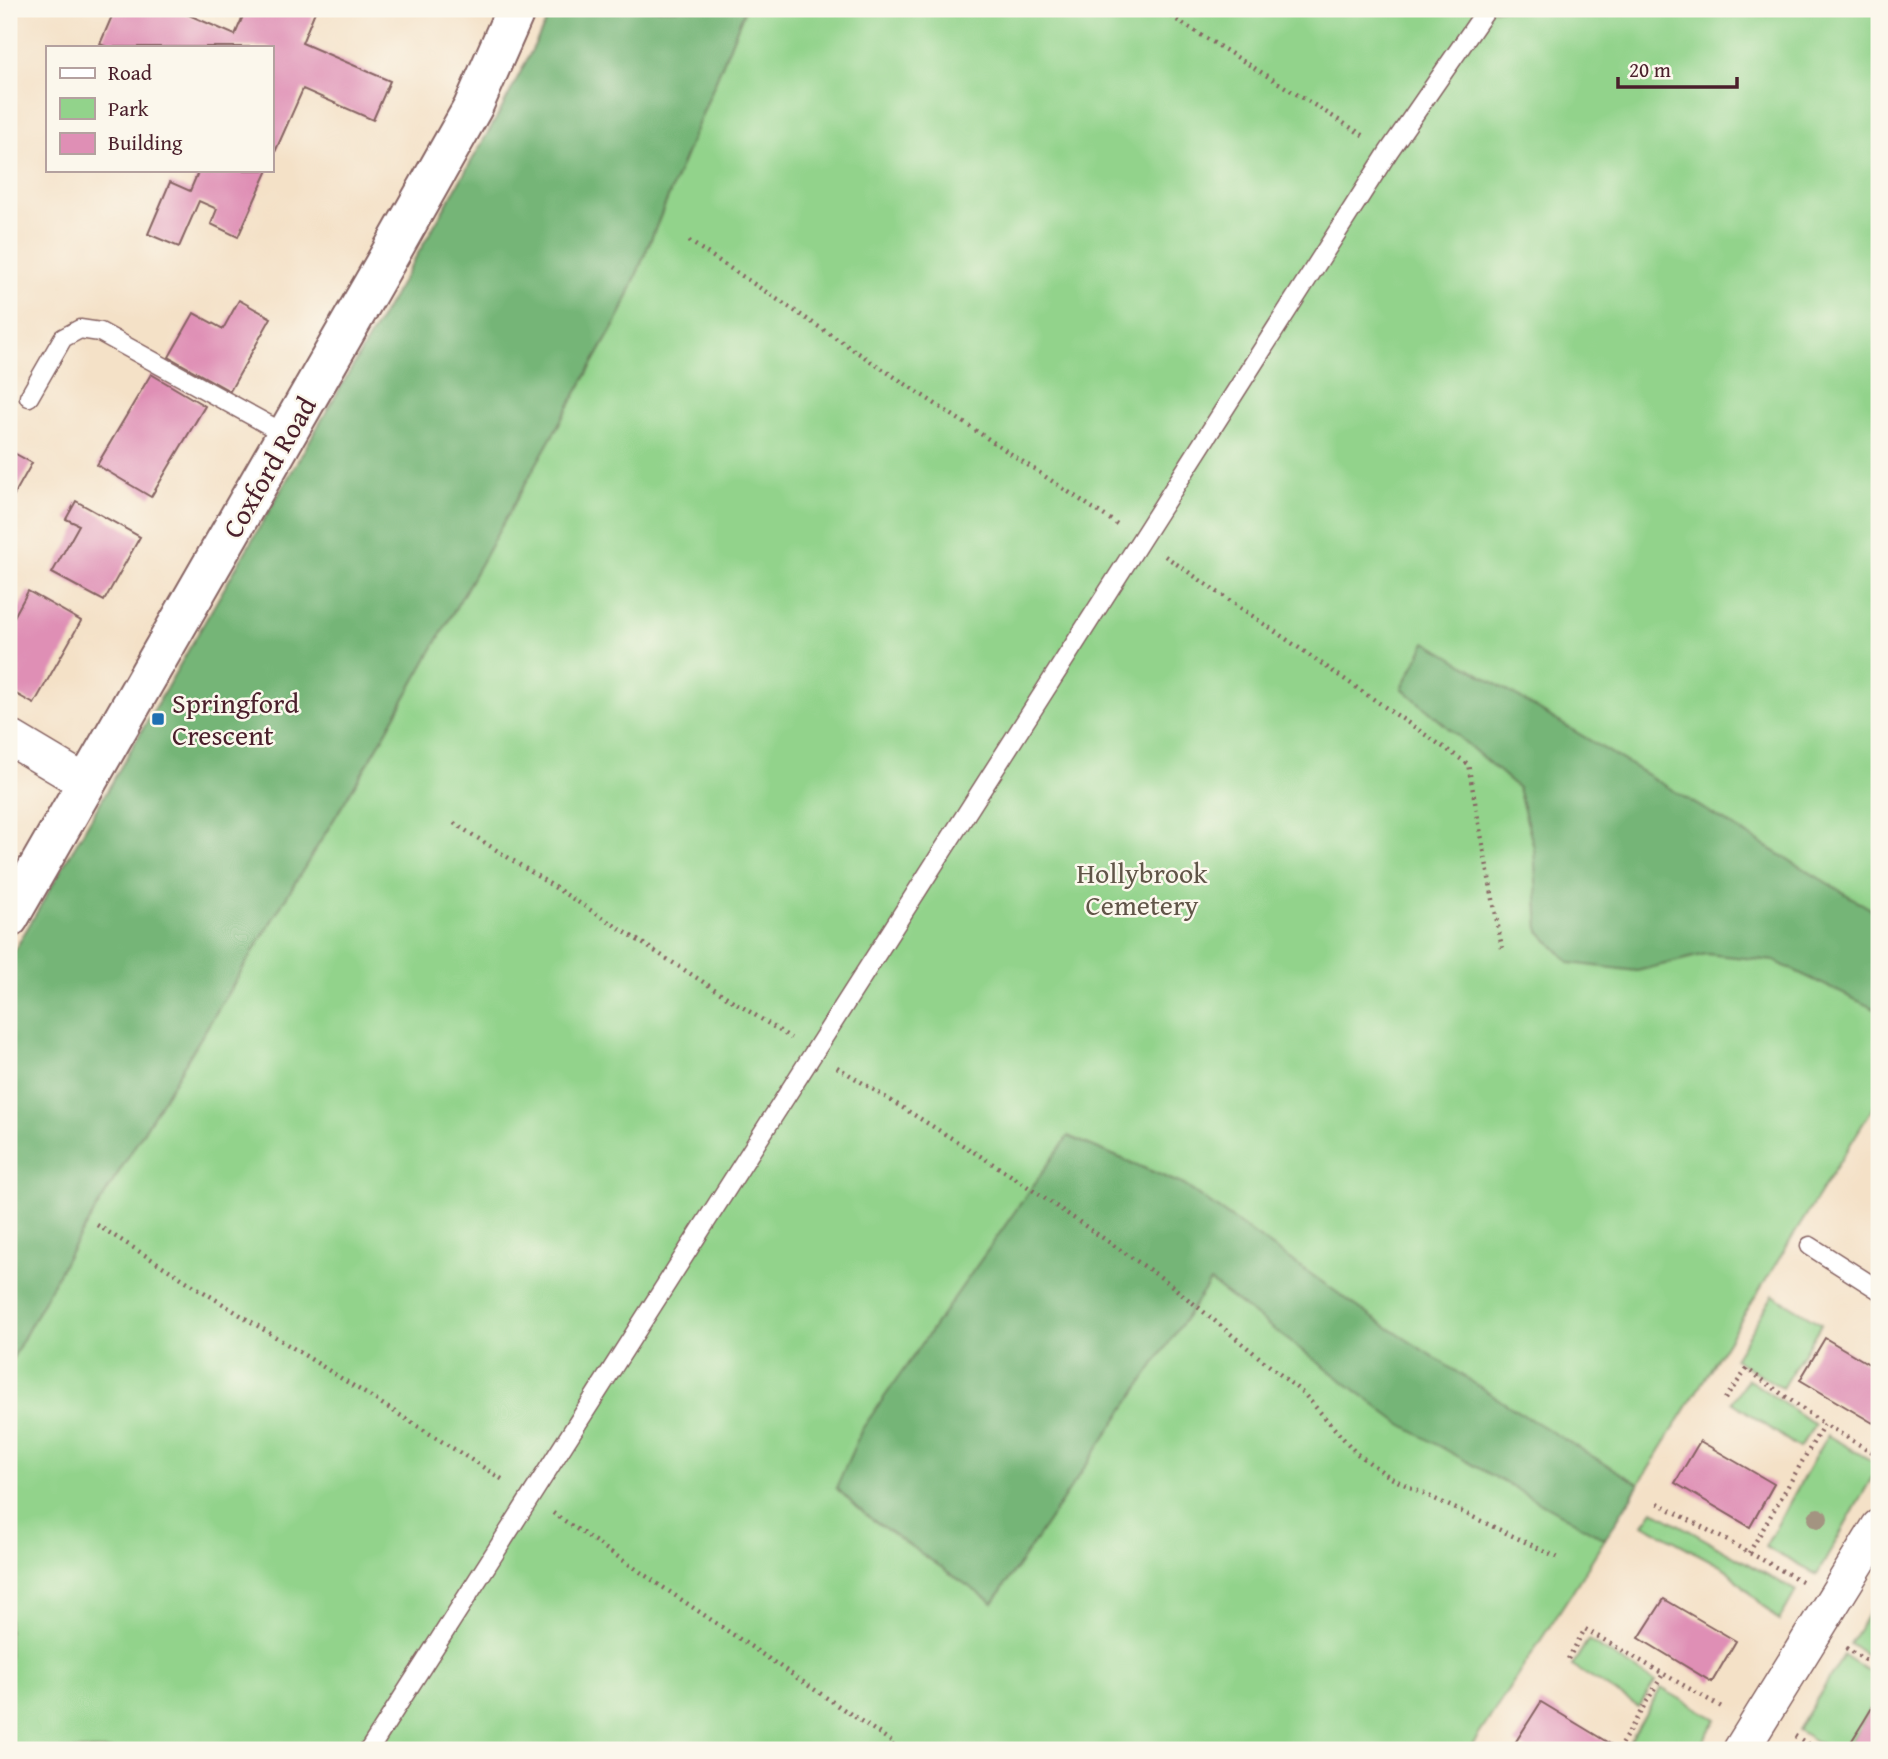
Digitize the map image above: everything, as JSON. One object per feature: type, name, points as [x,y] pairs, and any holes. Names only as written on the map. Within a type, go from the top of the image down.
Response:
[{"type":"street","name":"Coxford Road","points":[[9,918],[473,107],[516,9]]},
{"type":"street","points":[[9,737],[86,783]]},
{"type":"street","points":[[1748,1738],[1879,1527]]},
{"type":"lane","points":[[369,1750],[1389,151],[1487,9]]},
{"type":"lane","points":[[29,397],[62,338],[80,329],[100,332],[287,435]]},
{"type":"lane","points":[[1810,1245],[1879,1290]]},
{"type":"path","points":[[1159,9],[1389,151]]},
{"type":"path","points":[[689,241],[1141,539],[1468,764],[1502,947]]},
{"type":"path","points":[[454,823],[1006,1172],[1166,1281],[1304,1394],[1356,1453],[1391,1478],[1561,1559]]},
{"type":"path","points":[[97,1225],[530,1497],[895,1744],[891,1750]]},
{"type":"path","points":[[1726,1399],[1747,1369],[1824,1424],[1879,1456]]},
{"type":"path","points":[[1749,1553],[1824,1424]]},
{"type":"path","points":[[1658,1503],[1834,1599]]},
{"type":"path","points":[[1568,1659],[1585,1629],[1663,1674],[1748,1738]]},
{"type":"path","points":[[1618,1750],[1663,1674]]},
{"type":"green space","points":[[553,9],[745,9],[620,315],[373,755],[67,1257],[9,1365],[9,960],[501,110]]},
{"type":"green space","name":"Hollybrook Cemetery","points":[[745,9],[1879,9],[1879,1098],[1572,1592],[1469,1750],[9,1750],[9,1365],[67,1257],[373,755],[620,315]]},
{"type":"green space","points":[[1426,642],[1879,914],[1879,1011],[1774,961],[1706,954],[1637,971],[1570,963],[1539,931],[1534,848],[1518,788],[1402,688]]},
{"type":"green space","points":[[1068,1136],[1184,1185],[1372,1317],[1520,1413],[1639,1484],[1605,1539],[1402,1425],[1210,1282],[993,1603],[867,1516],[836,1488],[862,1429]]},
{"type":"green space","points":[[1773,1295],[1821,1324],[1782,1388],[1734,1359]]},
{"type":"green space","points":[[1748,1379],[1815,1425],[1799,1448],[1732,1402]]},
{"type":"green space","points":[[1827,1435],[1879,1465],[1817,1575],[1765,1547]]},
{"type":"green space","points":[[1653,1510],[1796,1591],[1779,1621],[1726,1569],[1643,1524]]},
{"type":"green space","points":[[1879,1596],[1879,1663],[1850,1644]]},
{"type":"green space","points":[[1588,1640],[1655,1682],[1639,1707],[1572,1666]]},
{"type":"green space","points":[[1844,1655],[1879,1678],[1879,1696],[1846,1750],[1831,1750],[1798,1730]]},
{"type":"green space","points":[[1661,1688],[1716,1719],[1698,1750],[1625,1750]]},
{"type":"building","points":[[115,9],[175,9],[235,35],[246,9],[316,9],[302,43],[390,81],[373,120],[303,89],[273,156],[273,46],[100,44]]},
{"type":"building","points":[[198,172],[267,172],[238,237],[211,224],[217,209],[199,201],[179,247],[148,234],[170,182],[190,191]]},
{"type":"building","points":[[239,300],[271,318],[230,391],[169,357],[194,313],[223,329]]},
{"type":"building","points":[[151,374],[205,406],[151,497],[97,465]]},
{"type":"building","points":[[14,453],[32,463],[9,504],[9,463]]},
{"type":"building","points":[[76,501],[140,537],[104,601],[52,573],[79,525],[66,519]]},
{"type":"building","points":[[28,591],[81,621],[34,704],[9,690],[9,626]]},
{"type":"building","points":[[1825,1338],[1879,1370],[1879,1414],[1873,1423],[1800,1380]]},
{"type":"building","points":[[1700,1441],[1774,1484],[1750,1527],[1675,1483]]},
{"type":"building","points":[[1664,1599],[1736,1641],[1712,1682],[1639,1638]]},
{"type":"building","points":[[1879,1696],[1879,1750],[1846,1750],[1864,1721]]},
{"type":"building","points":[[1541,1702],[1612,1745],[1609,1750],[1527,1750],[1515,1743]]},
{"type":"place","name":"Springford Crescent","points":[[158,719]]}]
